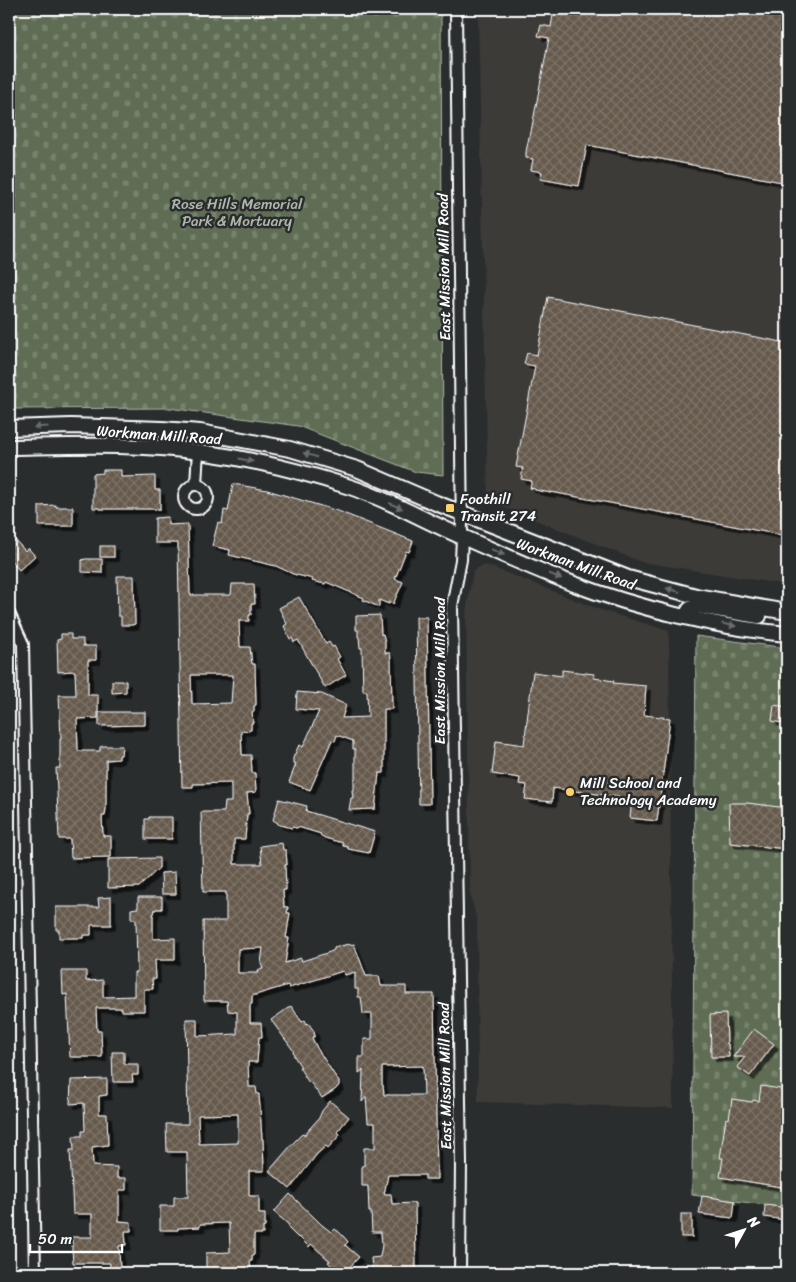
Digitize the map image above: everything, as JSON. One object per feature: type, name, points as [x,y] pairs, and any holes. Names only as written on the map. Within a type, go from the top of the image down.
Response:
[{"type":"main road","name":"Workman Mill Road","points":[[9,428],[89,426],[200,432],[290,449],[357,469],[462,513],[628,578],[696,596],[787,614]]},
{"type":"main road","points":[[86,446],[91,437],[104,433],[186,435],[200,432]]},
{"type":"main road","name":"Workman Mill Road","points":[[9,447],[133,446],[198,452],[286,468],[351,488],[576,585],[685,617],[787,634]]},
{"type":"main road","points":[[685,617],[690,609],[698,606],[725,612],[767,617],[787,614]]},
{"type":"street","name":"East Mission Mill Road","points":[[456,9],[462,537],[461,560],[452,606],[462,1163],[460,1273]]},
{"type":"street","points":[[196,479],[198,452]]},
{"type":"street","points":[[9,613],[23,644],[35,1273]]},
{"type":"shaded area","points":[[478,9],[787,9],[787,585],[641,562],[488,501]]},
{"type":"shaded area","name":"Mill School and Technology Academy","points":[[486,565],[601,610],[669,631],[673,1108],[478,1102],[477,920],[470,894],[466,612],[473,571]]},
{"type":"green space","name":"Rose Hills Memorial Park & Mortuary","points":[[9,9],[441,9],[443,475],[416,472],[298,426],[169,408],[9,409]]},
{"type":"green space","points":[[696,636],[787,648],[787,1208],[692,1195]]},
{"type":"building","points":[[554,9],[787,9],[787,183],[587,145],[579,186],[540,179],[542,172],[531,170],[533,159],[526,158],[526,152],[549,38],[538,36],[541,25],[551,27]]},
{"type":"building","points":[[548,297],[787,343],[787,536],[535,490],[530,488],[532,481],[521,479],[523,468],[516,467],[535,366],[524,364],[527,353],[537,355]]},
{"type":"building","points":[[103,470],[121,470],[121,477],[155,476],[155,490],[160,490],[160,509],[93,508],[93,474],[103,473]]},
{"type":"building","points":[[233,484],[267,490],[338,511],[413,541],[409,552],[406,551],[395,579],[403,582],[393,604],[379,600],[379,607],[363,600],[364,598],[326,582],[325,584],[312,581],[313,579],[293,574],[276,566],[229,555],[230,550],[212,546],[218,522],[222,524],[224,510],[228,511]]},
{"type":"building","points":[[56,505],[56,507],[73,507],[73,526],[39,526],[39,506]]},
{"type":"building","points":[[168,517],[168,525],[188,524],[190,595],[231,595],[232,584],[254,584],[255,604],[251,604],[249,621],[239,621],[240,647],[250,647],[252,664],[255,664],[256,705],[254,706],[254,712],[252,712],[253,723],[251,723],[251,730],[241,731],[242,755],[251,755],[252,773],[255,773],[256,792],[247,793],[249,814],[247,814],[245,839],[234,839],[234,864],[262,864],[260,846],[282,843],[283,850],[286,850],[286,890],[283,890],[284,907],[288,907],[287,913],[290,913],[285,963],[301,958],[302,961],[330,952],[334,948],[354,944],[366,976],[379,976],[381,986],[406,986],[406,994],[434,994],[437,1179],[425,1179],[425,1175],[388,1175],[384,1194],[391,1194],[392,1204],[415,1203],[416,1273],[374,1273],[374,1270],[372,1270],[371,1258],[380,1257],[382,1245],[381,1232],[372,1232],[368,1186],[362,1186],[362,1166],[364,1166],[364,1148],[375,1148],[375,1123],[368,1123],[366,1097],[362,1102],[363,1070],[359,1073],[359,1057],[364,1057],[364,1039],[372,1039],[372,1014],[363,1014],[361,997],[358,997],[358,989],[355,989],[355,972],[345,975],[343,971],[289,988],[288,985],[252,996],[250,1023],[261,1023],[262,1037],[259,1037],[257,1062],[248,1062],[249,1087],[256,1087],[257,1094],[259,1094],[264,1171],[249,1171],[249,1196],[259,1196],[259,1214],[265,1214],[265,1227],[263,1227],[263,1234],[254,1234],[254,1255],[252,1255],[252,1261],[250,1261],[251,1273],[206,1273],[206,1253],[230,1252],[229,1223],[200,1224],[200,1227],[160,1230],[160,1206],[174,1206],[174,1197],[188,1197],[187,1152],[167,1152],[166,1124],[188,1124],[186,1019],[197,1019],[197,1036],[237,1034],[237,1012],[228,1011],[227,1001],[204,1001],[203,921],[226,921],[226,892],[203,892],[201,812],[224,812],[225,802],[231,802],[231,783],[193,784],[193,787],[182,787],[178,543],[155,543],[155,518]],"holes":[[[191,675],[233,675],[231,703],[192,704]],[[263,948],[261,963],[263,969],[258,970],[259,973],[238,973],[238,949]],[[423,1066],[424,1095],[384,1095],[382,1067]],[[238,1114],[238,1143],[199,1144],[198,1115]]]},
{"type":"building","points":[[9,533],[25,551],[28,548],[35,556],[19,570],[9,558]]},
{"type":"building","points":[[100,546],[114,546],[114,557],[100,557]]},
{"type":"building","points":[[102,559],[102,573],[82,572],[82,560]]},
{"type":"building","points":[[117,576],[134,576],[135,624],[121,625],[121,616],[118,616]]},
{"type":"building","points":[[299,597],[326,644],[329,642],[332,647],[334,646],[340,657],[337,659],[346,675],[325,688],[298,640],[294,642],[292,638],[290,639],[284,626],[287,624],[279,608]]},
{"type":"building","points":[[380,615],[381,635],[383,634],[385,642],[385,653],[390,653],[391,660],[392,709],[384,709],[384,773],[379,773],[375,809],[349,810],[351,798],[353,798],[352,790],[354,790],[355,779],[355,749],[353,749],[353,741],[337,735],[335,741],[332,740],[310,790],[289,782],[296,764],[293,763],[293,758],[298,747],[300,745],[303,747],[319,711],[296,709],[297,692],[322,694],[346,705],[342,718],[368,717],[367,691],[363,691],[362,648],[360,648],[358,630],[356,630],[356,616]]},
{"type":"building","points":[[416,617],[427,617],[430,804],[419,804]]},
{"type":"building","points":[[61,634],[71,634],[71,639],[83,639],[83,646],[96,646],[96,660],[88,660],[88,695],[98,695],[98,718],[77,719],[78,751],[100,751],[100,747],[103,746],[122,746],[119,759],[106,760],[106,808],[105,816],[102,816],[103,836],[111,836],[111,857],[71,858],[70,839],[59,839],[56,768],[60,768],[59,695],[76,695],[75,671],[58,672],[57,640],[61,639]]},
{"type":"building","points":[[562,670],[594,674],[594,678],[614,681],[613,683],[646,686],[644,715],[670,718],[657,821],[630,818],[632,799],[553,788],[552,802],[525,799],[527,785],[519,784],[520,778],[492,774],[496,741],[524,745],[533,672],[562,676]]},
{"type":"building","points":[[112,681],[126,681],[126,692],[112,693]]},
{"type":"building","points":[[774,705],[787,707],[787,724],[772,721]]},
{"type":"building","points":[[99,712],[145,712],[145,725],[99,726]]},
{"type":"building","points":[[279,799],[307,806],[306,811],[375,832],[369,853],[348,849],[348,847],[343,846],[343,843],[325,838],[321,834],[298,827],[292,828],[277,824],[273,820]]},
{"type":"building","points":[[729,803],[747,803],[787,808],[787,849],[730,843]]},
{"type":"building","points":[[149,817],[172,817],[172,839],[145,839],[145,819],[149,819]]},
{"type":"building","points":[[159,858],[159,868],[139,887],[108,888],[108,859]]},
{"type":"building","points":[[175,872],[176,894],[162,894],[161,873]]},
{"type":"building","points":[[111,897],[111,925],[91,925],[91,935],[83,935],[83,938],[59,938],[59,930],[56,930],[56,907],[99,907],[98,898]]},
{"type":"building","points":[[138,897],[162,897],[162,909],[155,909],[153,914],[153,939],[175,938],[175,960],[155,960],[156,979],[152,979],[153,989],[144,989],[144,1011],[122,1011],[122,1008],[96,1008],[97,1031],[101,1031],[102,1057],[70,1057],[67,994],[63,995],[62,971],[86,971],[86,981],[103,980],[103,997],[134,996],[134,972],[137,972],[136,919],[131,919],[131,909],[138,908]]},
{"type":"building","points":[[291,1006],[302,1022],[305,1020],[314,1031],[315,1036],[312,1038],[339,1082],[336,1089],[322,1098],[309,1083],[299,1067],[301,1067],[294,1056],[293,1050],[271,1020]]},
{"type":"building","points":[[726,1014],[729,1057],[711,1057],[710,1015]]},
{"type":"building","points":[[754,1029],[774,1044],[750,1076],[737,1067],[745,1057],[733,1057]]},
{"type":"building","points":[[112,1052],[124,1052],[124,1064],[138,1064],[138,1075],[132,1075],[133,1082],[113,1082]]},
{"type":"building","points":[[107,1079],[107,1095],[99,1096],[99,1114],[107,1114],[108,1145],[92,1147],[93,1166],[117,1167],[117,1178],[126,1178],[126,1190],[119,1190],[119,1221],[131,1222],[131,1231],[125,1231],[126,1245],[119,1246],[120,1273],[110,1273],[110,1263],[73,1263],[72,1249],[72,1237],[92,1237],[92,1214],[73,1214],[70,1150],[74,1150],[73,1136],[82,1136],[82,1131],[85,1131],[84,1103],[70,1104],[71,1080]]},
{"type":"building","points":[[761,1086],[787,1090],[787,1188],[720,1177],[723,1158],[720,1158],[726,1118],[729,1119],[732,1099],[752,1102],[753,1100],[759,1101]]},
{"type":"building","points":[[330,1101],[349,1117],[337,1132],[340,1134],[337,1138],[328,1148],[326,1146],[317,1154],[290,1189],[269,1171],[294,1142],[302,1134],[304,1135],[319,1118]]},
{"type":"building","points":[[290,1194],[331,1232],[334,1229],[338,1231],[348,1242],[345,1245],[359,1257],[344,1273],[339,1273],[328,1262],[330,1261],[311,1244],[309,1247],[297,1237],[287,1227],[289,1225],[274,1212]]},
{"type":"building","points":[[702,1196],[735,1201],[733,1218],[699,1214]]},
{"type":"building","points":[[765,1205],[787,1208],[786,1220],[764,1217]]},
{"type":"building","points":[[681,1214],[692,1214],[692,1237],[681,1237]]},
{"type":"place","name":"Foothill Transit 274","points":[[450,508]]},
{"type":"place","name":"Mill School and Technology Academy","points":[[570,792]]}]
